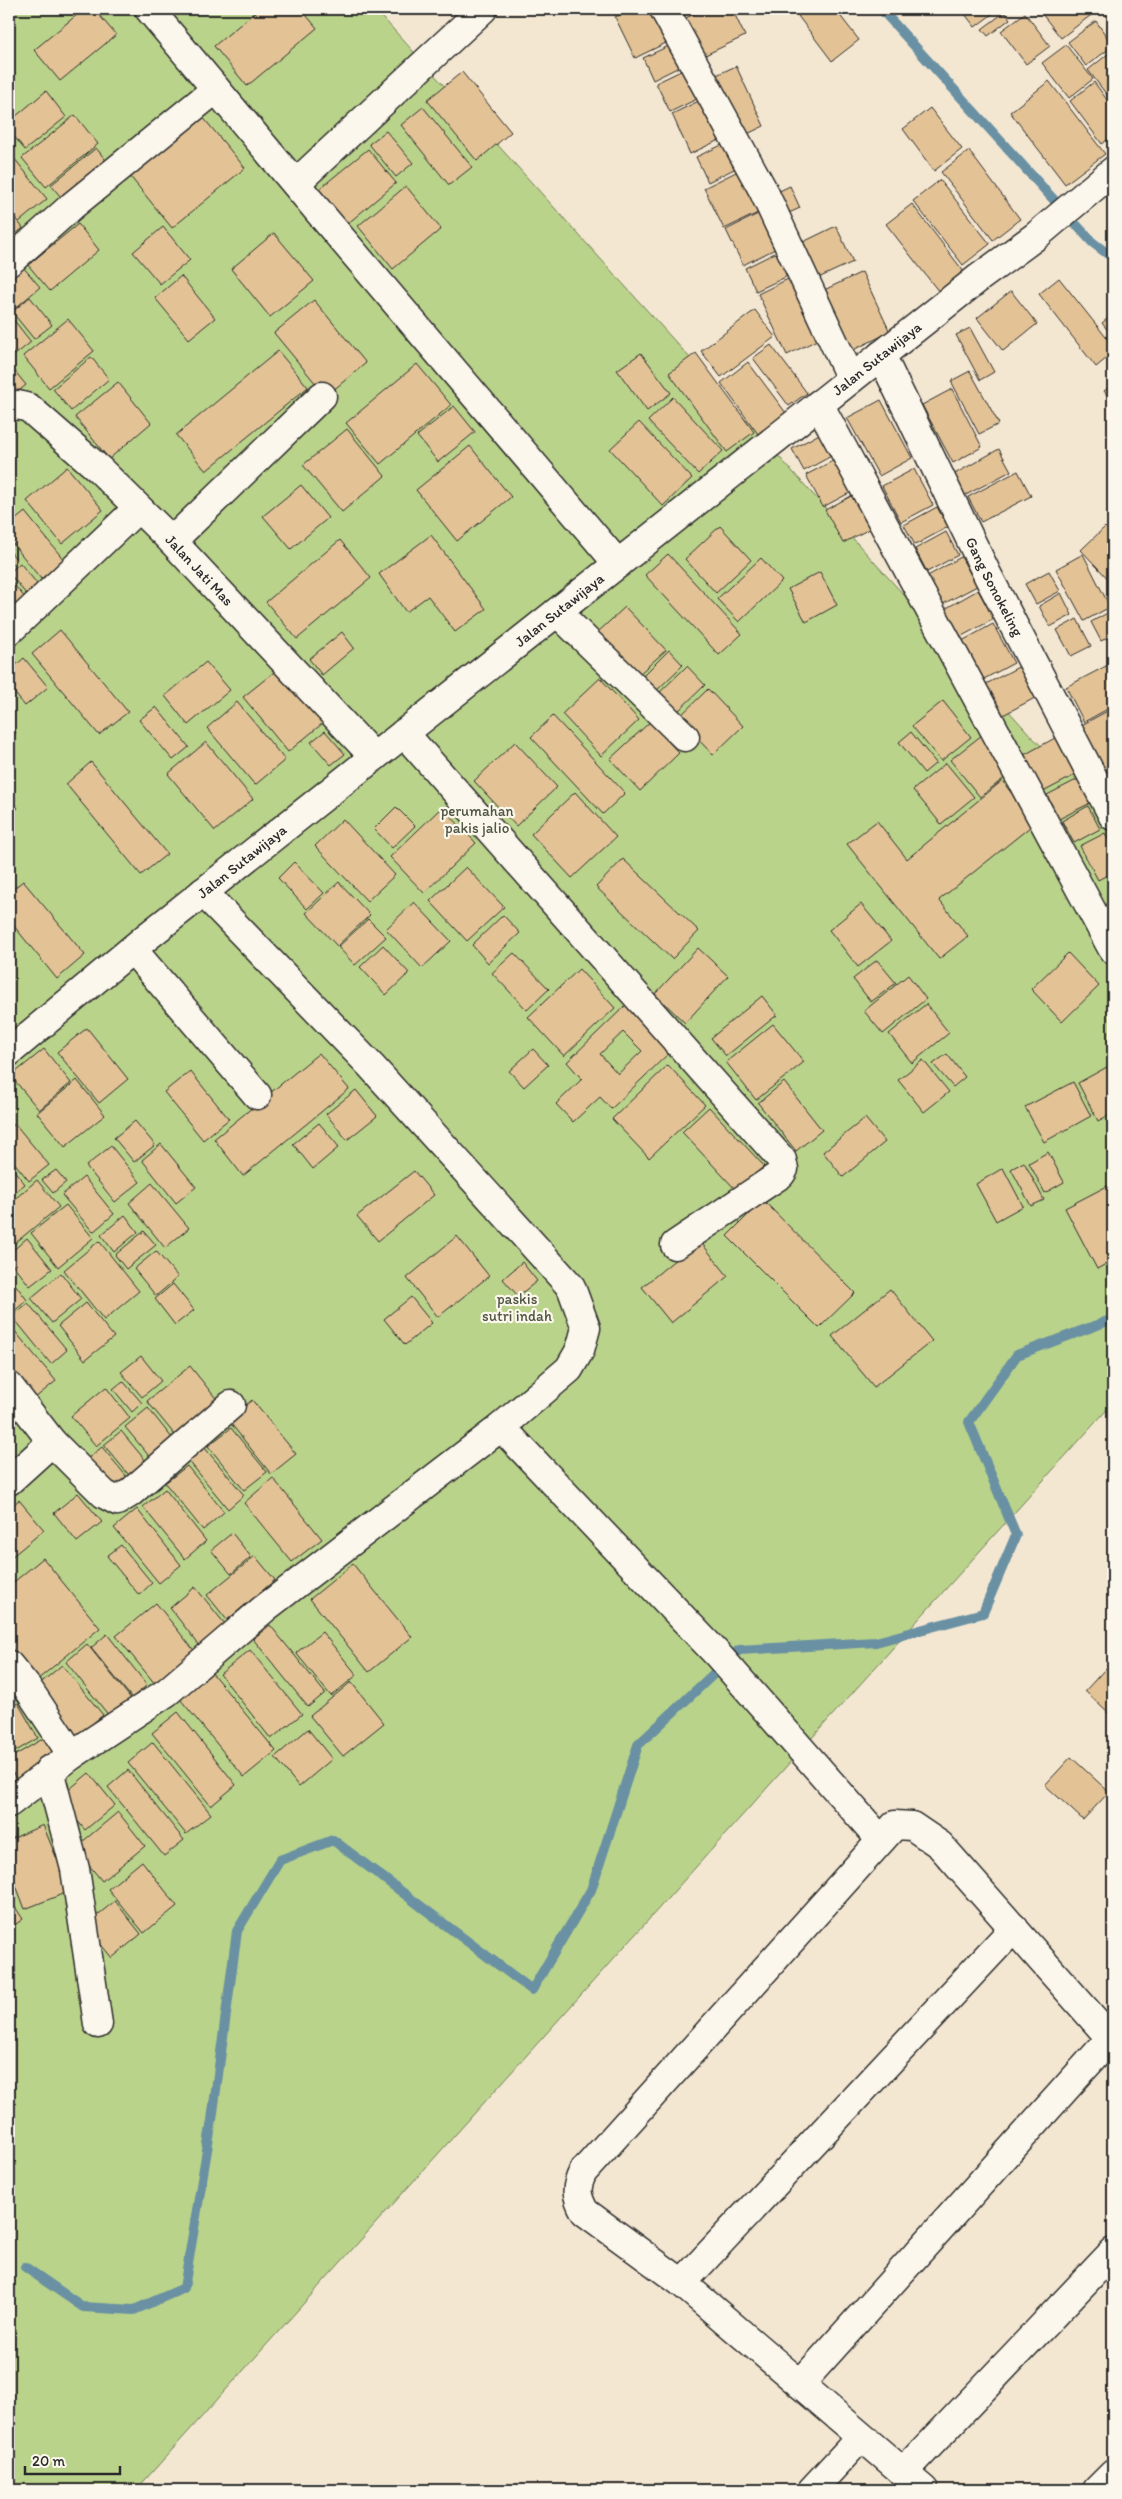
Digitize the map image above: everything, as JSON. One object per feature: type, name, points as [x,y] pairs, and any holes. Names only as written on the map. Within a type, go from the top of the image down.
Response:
[{"type":"street","points":[[149,9],[618,564]]},
{"type":"street","points":[[296,183],[483,9]]},
{"type":"street","points":[[664,9],[763,190],[851,379]]},
{"type":"street","points":[[9,262],[72,206],[216,89]]},
{"type":"street","name":"Jalan Sutawijaya","points":[[9,1052],[203,892],[881,355],[1036,236],[1113,171]]},
{"type":"street","name":"Gang Sonokeling","points":[[881,355],[988,576],[1113,816]]},
{"type":"street","points":[[172,541],[322,396]]},
{"type":"street","points":[[819,404],[1113,950]]},
{"type":"street","name":"Jalan Jati Mas","points":[[9,407],[18,405],[28,408],[100,470],[137,509],[172,541],[374,757]]},
{"type":"street","points":[[9,631],[137,509]]},
{"type":"street","points":[[557,612],[685,737]]},
{"type":"street","points":[[404,734],[782,1160],[784,1168],[782,1174],[675,1245]]},
{"type":"street","points":[[9,1802],[49,1770],[167,1692],[265,1608],[500,1427],[569,1369],[580,1350],[586,1328],[571,1287],[371,1066],[203,892]]},
{"type":"street","points":[[133,950],[257,1095]]},
{"type":"street","points":[[9,1386],[52,1442],[104,1494],[117,1501],[130,1493],[231,1405]]},
{"type":"street","points":[[500,1427],[717,1654],[880,1839]]},
{"type":"street","points":[[9,1481],[52,1442]]},
{"type":"street","points":[[9,1665],[27,1687],[72,1755]]},
{"type":"street","points":[[49,1770],[75,1869],[98,2024]]},
{"type":"street","points":[[800,2384],[1112,2040],[940,1845],[912,1826],[895,1825],[880,1839],[583,2172],[577,2186],[577,2198],[585,2212],[682,2283],[903,2473],[924,2490]]},
{"type":"street","points":[[682,2283],[1014,1928]]},
{"type":"street","points":[[903,2473],[1113,2252]]},
{"type":"street","points":[[812,2490],[861,2436]]},
{"type":"street","points":[[1097,2490],[1113,2474]]},
{"type":"green space","name":"paskis sutri indah","points":[[9,9],[375,9],[1033,738],[1113,814],[1113,1403],[136,2490],[9,2490]]},
{"type":"building","points":[[84,9],[94,9],[116,35],[60,81],[34,50]]},
{"type":"building","points":[[259,9],[301,9],[317,28],[247,86],[214,46]]},
{"type":"building","points":[[612,9],[627,9],[615,15]]},
{"type":"building","points":[[633,9],[653,9],[668,42],[635,58],[615,17]]},
{"type":"building","points":[[705,9],[732,9],[745,36],[697,59],[679,21]]},
{"type":"building","points":[[807,9],[835,9],[859,40],[832,61],[798,16]]},
{"type":"building","points":[[961,9],[999,9],[975,27]]},
{"type":"building","points":[[1038,9],[1099,9],[1061,38]]},
{"type":"building","points":[[1005,12],[1010,19],[988,36],[982,29]]},
{"type":"building","points":[[1025,13],[1050,46],[1026,64],[1001,31]]},
{"type":"building","points":[[1096,21],[1113,46],[1086,66],[1068,42]]},
{"type":"building","points":[[673,44],[683,65],[653,80],[643,58]]},
{"type":"building","points":[[1066,45],[1093,79],[1069,98],[1042,63]]},
{"type":"building","points":[[1113,50],[1113,103],[1088,70]]},
{"type":"building","points":[[736,66],[764,126],[741,137],[712,77]]},
{"type":"building","points":[[687,68],[701,97],[670,112],[656,83]]},
{"type":"building","points":[[462,72],[511,132],[477,161],[427,100]]},
{"type":"building","points":[[1049,81],[1105,154],[1065,184],[1010,112]]},
{"type":"building","points":[[1094,82],[1113,108],[1113,135],[1102,144],[1070,101]]},
{"type":"building","points":[[46,91],[66,117],[25,150],[9,130],[9,122]]},
{"type":"building","points":[[705,98],[723,138],[690,154],[672,114]]},
{"type":"building","points":[[423,107],[472,167],[449,185],[401,125]]},
{"type":"building","points":[[930,108],[962,149],[934,171],[903,129]]},
{"type":"building","points":[[75,115],[98,144],[46,187],[22,158]]},
{"type":"building","points":[[201,115],[245,168],[172,228],[129,175]]},
{"type":"building","points":[[386,131],[413,163],[396,177],[369,144]]},
{"type":"building","points":[[724,144],[736,168],[708,182],[696,157]]},
{"type":"building","points":[[96,148],[109,164],[64,201],[51,185]]},
{"type":"building","points":[[368,149],[396,183],[346,225],[318,190]]},
{"type":"building","points":[[969,151],[1020,219],[993,240],[941,172]]},
{"type":"building","points":[[9,152],[47,199],[19,222],[9,210]]},
{"type":"building","points":[[740,170],[760,212],[724,229],[704,188]]},
{"type":"building","points":[[940,180],[990,244],[963,265],[913,201]]},
{"type":"building","points":[[406,186],[441,229],[393,269],[358,226]]},
{"type":"building","points":[[790,186],[800,208],[782,216],[771,195]]},
{"type":"building","points":[[912,204],[964,272],[939,292],[886,224]]},
{"type":"building","points":[[9,210],[23,228],[9,240]]},
{"type":"building","points":[[760,213],[777,248],[743,265],[726,230]]},
{"type":"building","points":[[78,224],[99,250],[50,291],[28,265]]},
{"type":"building","points":[[836,226],[853,262],[814,280],[797,245]]},
{"type":"building","points":[[163,227],[190,260],[160,284],[133,252]]},
{"type":"building","points":[[274,233],[314,281],[270,317],[231,269]]},
{"type":"building","points":[[779,251],[790,275],[756,291],[745,268]]},
{"type":"building","points":[[23,267],[40,287],[11,312],[9,280]]},
{"type":"building","points":[[862,272],[890,332],[849,352],[820,292]]},
{"type":"building","points":[[181,276],[215,318],[189,339],[155,298]]},
{"type":"building","points":[[790,278],[819,339],[787,355],[758,294]]},
{"type":"building","points":[[1059,278],[1113,346],[1113,353],[1096,367],[1039,294]]},
{"type":"building","points":[[1011,291],[1037,324],[1003,351],[977,318]]},
{"type":"building","points":[[30,297],[52,325],[34,339],[12,312]]},
{"type":"building","points":[[314,300],[366,363],[326,396],[274,333]]},
{"type":"building","points":[[755,310],[775,337],[721,377],[701,351]]},
{"type":"building","points":[[9,314],[31,342],[15,355],[9,348]]},
{"type":"building","points":[[1113,314],[1113,337],[1102,323]]},
{"type":"building","points":[[68,319],[94,351],[49,388],[23,356]]},
{"type":"building","points":[[970,328],[994,372],[980,380],[956,335]]},
{"type":"building","points":[[771,345],[807,393],[789,406],[753,358]]},
{"type":"building","points":[[278,351],[308,387],[206,471],[176,435]]},
{"type":"building","points":[[641,353],[671,393],[647,411],[617,370]]},
{"type":"building","points":[[696,353],[754,432],[727,452],[669,373]]},
{"type":"building","points":[[91,357],[109,379],[71,411],[53,389]]},
{"type":"building","points":[[748,362],[786,413],[758,434],[721,383]]},
{"type":"building","points":[[9,364],[26,385],[9,399]]},
{"type":"building","points":[[417,364],[451,405],[380,464],[346,423]]},
{"type":"building","points":[[970,371],[999,424],[979,434],[951,381]]},
{"type":"building","points":[[118,382],[151,423],[109,459],[75,417]]},
{"type":"building","points":[[1113,384],[1113,403],[1104,391]]},
{"type":"building","points":[[952,389],[982,447],[953,463],[922,405]]},
{"type":"building","points":[[673,397],[723,451],[698,474],[648,421]]},
{"type":"building","points":[[881,400],[912,458],[879,476],[847,418]]},
{"type":"building","points":[[454,406],[475,432],[438,462],[417,436]]},
{"type":"building","points":[[639,422],[692,478],[663,506],[610,449]]},
{"type":"building","points":[[347,429],[385,476],[342,512],[303,465]]},
{"type":"building","points":[[823,432],[835,454],[804,471],[792,449]]},
{"type":"building","points":[[470,446],[511,497],[457,541],[416,490]]},
{"type":"building","points":[[999,449],[1011,471],[962,497],[951,476]]},
{"type":"building","points":[[838,458],[855,490],[823,507],[806,475]]},
{"type":"building","points":[[67,467],[103,510],[62,544],[27,501]]},
{"type":"building","points":[[914,469],[933,505],[901,522],[882,486]]},
{"type":"building","points":[[1018,471],[1031,496],[981,522],[968,497]]},
{"type":"building","points":[[301,485],[328,518],[291,549],[263,516]]},
{"type":"building","points":[[855,494],[873,527],[843,543],[825,510]]},
{"type":"building","points":[[937,507],[948,527],[915,545],[904,525]]},
{"type":"building","points":[[25,512],[64,560],[41,579],[9,539],[9,525]]},
{"type":"building","points":[[720,526],[751,560],[716,593],[685,559]]},
{"type":"building","points":[[1105,527],[1113,535],[1113,584],[1081,550]]},
{"type":"building","points":[[946,532],[958,555],[927,572],[915,549]]},
{"type":"building","points":[[431,535],[486,609],[455,632],[428,596],[406,612],[379,574]]},
{"type":"building","points":[[340,540],[371,578],[297,639],[266,602]]},
{"type":"building","points":[[9,550],[17,560],[9,567]]},
{"type":"building","points":[[668,554],[742,634],[719,655],[645,575]]},
{"type":"building","points":[[1083,554],[1110,607],[1084,621],[1056,569]]},
{"type":"building","points":[[961,557],[977,586],[941,605],[926,577]]},
{"type":"building","points":[[761,558],[782,581],[739,622],[717,599]]},
{"type":"building","points":[[20,563],[39,586],[27,595],[9,573]]},
{"type":"building","points":[[1049,571],[1060,591],[1036,604],[1025,584]]},
{"type":"building","points":[[820,572],[837,605],[806,622],[788,589]]},
{"type":"building","points":[[9,579],[27,600],[9,615]]},
{"type":"building","points":[[978,590],[994,619],[958,638],[943,610]]},
{"type":"building","points":[[1061,593],[1072,615],[1050,627],[1039,606]]},
{"type":"building","points":[[625,607],[666,650],[638,675],[598,632]]},
{"type":"building","points":[[1113,610],[1113,635],[1101,641],[1091,622]]},
{"type":"building","points":[[1077,619],[1091,646],[1071,656],[1057,630]]},
{"type":"building","points":[[993,624],[1014,663],[982,680],[962,641]]},
{"type":"building","points":[[60,630],[128,712],[99,735],[32,654]]},
{"type":"building","points":[[342,632],[354,648],[322,675],[309,659]]},
{"type":"building","points":[[669,650],[683,665],[655,692],[641,678]]},
{"type":"building","points":[[24,658],[48,687],[25,706],[9,686],[9,671]]},
{"type":"building","points":[[206,662],[230,690],[188,725],[165,696]]},
{"type":"building","points":[[1028,662],[1044,693],[1003,715],[986,684]]},
{"type":"building","points":[[1108,665],[1113,675],[1113,706],[1084,722],[1066,687]]},
{"type":"building","points":[[687,666],[705,685],[675,714],[657,695]]},
{"type":"building","points":[[278,669],[323,723],[288,752],[243,697]]},
{"type":"building","points":[[600,678],[639,720],[601,756],[562,714]]},
{"type":"building","points":[[708,689],[743,726],[713,755],[678,718]]},
{"type":"building","points":[[943,701],[971,737],[941,761],[912,726]]},
{"type":"building","points":[[237,702],[285,760],[255,785],[207,728]]},
{"type":"building","points":[[156,707],[189,747],[173,760],[139,720]]},
{"type":"building","points":[[1111,709],[1113,712],[1113,771],[1102,778],[1076,728]]},
{"type":"building","points":[[553,716],[625,793],[603,814],[531,737]]},
{"type":"building","points":[[650,722],[679,753],[640,791],[610,759]]},
{"type":"building","points":[[9,724],[16,733],[9,739]]},
{"type":"building","points":[[325,731],[345,754],[331,765],[311,742]]},
{"type":"building","points":[[911,732],[936,763],[924,773],[899,742]]},
{"type":"building","points":[[1064,733],[1085,770],[1043,792],[1024,755]]},
{"type":"building","points":[[982,735],[1012,772],[980,797],[950,760]]},
{"type":"building","points":[[206,742],[253,799],[215,831],[168,774]]},
{"type":"building","points":[[515,742],[557,787],[516,826],[474,781]]},
{"type":"building","points":[[91,762],[167,854],[141,875],[66,784]]},
{"type":"building","points":[[946,763],[974,797],[941,824],[913,790]]},
{"type":"building","points":[[1086,775],[1098,799],[1059,819],[1047,795]]},
{"type":"building","points":[[1002,781],[1035,823],[939,900],[968,936],[939,959],[847,844],[877,821],[907,859]]},
{"type":"building","points":[[575,792],[616,837],[572,878],[531,834]]},
{"type":"building","points":[[9,797],[18,808],[9,815]]},
{"type":"building","points":[[1088,806],[1100,829],[1074,843],[1062,821]]},
{"type":"building","points":[[396,807],[415,826],[392,848],[374,829]]},
{"type":"building","points":[[442,807],[476,843],[424,893],[390,857]]},
{"type":"building","points":[[343,819],[395,875],[367,901],[315,846]]},
{"type":"building","points":[[1105,833],[1113,849],[1113,872],[1098,880],[1080,846]]},
{"type":"building","points":[[623,859],[699,931],[672,959],[596,887]]},
{"type":"building","points":[[294,862],[324,893],[307,909],[278,878]]},
{"type":"building","points":[[466,867],[504,907],[467,941],[430,901]]},
{"type":"building","points":[[23,881],[85,955],[57,979],[9,920],[9,892]]},
{"type":"building","points":[[339,882],[370,915],[337,946],[306,913]]},
{"type":"building","points":[[414,902],[451,941],[422,968],[386,929]]},
{"type":"building","points":[[861,904],[891,941],[858,967],[829,930]]},
{"type":"building","points":[[503,915],[520,933],[488,963],[472,945]]},
{"type":"building","points":[[368,919],[386,937],[355,965],[338,947]]},
{"type":"building","points":[[383,945],[409,973],[386,995],[360,967]]},
{"type":"building","points":[[698,948],[728,976],[685,1023],[655,994]]},
{"type":"building","points":[[514,953],[549,989],[527,1010],[492,973]]},
{"type":"building","points":[[1068,953],[1099,986],[1062,1022],[1031,989]]},
{"type":"building","points":[[877,960],[896,983],[871,1002],[853,979]]},
{"type":"building","points":[[579,969],[615,1008],[564,1056],[528,1017]]},
{"type":"building","points":[[908,975],[926,999],[883,1034],[864,1011]]},
{"type":"building","points":[[762,996],[777,1015],[726,1056],[711,1038]]},
{"type":"building","points":[[627,1004],[671,1051],[611,1109],[600,1097],[573,1122],[556,1104],[582,1079],[567,1062]],"holes":[[[623,1032],[642,1051],[618,1074],[600,1054]]]},
{"type":"building","points":[[926,1004],[949,1033],[912,1063],[889,1034]]},
{"type":"building","points":[[773,1024],[804,1062],[756,1100],[726,1062]]},
{"type":"building","points":[[87,1028],[128,1079],[99,1103],[57,1052]]},
{"type":"building","points":[[44,1049],[71,1083],[39,1110],[11,1076]]},
{"type":"building","points":[[533,1049],[548,1065],[524,1087],[509,1071]]},
{"type":"building","points":[[319,1053],[349,1089],[243,1176],[214,1139]]},
{"type":"building","points":[[947,1054],[965,1077],[953,1087],[933,1064]]},
{"type":"building","points":[[923,1060],[949,1092],[924,1112],[898,1080]]},
{"type":"building","points":[[668,1065],[705,1105],[649,1158],[612,1119]]},
{"type":"building","points":[[1107,1067],[1113,1079],[1113,1113],[1098,1121],[1078,1083]]},
{"type":"building","points":[[190,1071],[229,1119],[203,1140],[164,1092]]},
{"type":"building","points":[[77,1080],[105,1115],[65,1147],[37,1113]]},
{"type":"building","points":[[784,1082],[822,1130],[796,1151],[758,1103]]},
{"type":"building","points":[[1073,1082],[1091,1116],[1044,1142],[1025,1107]]},
{"type":"building","points":[[356,1090],[377,1116],[347,1140],[326,1114]]},
{"type":"building","points":[[709,1107],[764,1166],[737,1191],[682,1132]]},
{"type":"building","points":[[865,1118],[885,1142],[843,1177],[823,1152]]},
{"type":"building","points":[[135,1121],[155,1145],[134,1162],[114,1138]]},
{"type":"building","points":[[1113,1121],[1113,1132],[1109,1124]]},
{"type":"building","points":[[319,1123],[339,1147],[313,1169],[293,1144]]},
{"type":"building","points":[[15,1124],[49,1165],[29,1181],[9,1156],[9,1129]]},
{"type":"building","points":[[161,1144],[196,1187],[176,1203],[142,1160]]},
{"type":"building","points":[[111,1146],[140,1182],[115,1202],[86,1166]]},
{"type":"building","points":[[1048,1152],[1064,1182],[1045,1193],[1029,1163]]},
{"type":"building","points":[[1024,1162],[1044,1200],[1031,1206],[1011,1169]]},
{"type":"building","points":[[9,1164],[25,1184],[9,1197]]},
{"type":"building","points":[[1003,1168],[1023,1206],[996,1221],[976,1184]]},
{"type":"building","points":[[56,1170],[66,1182],[53,1193],[42,1180]]},
{"type":"building","points":[[414,1171],[434,1195],[378,1241],[357,1216]]},
{"type":"building","points":[[84,1177],[114,1214],[93,1232],[62,1195]]},
{"type":"building","points":[[37,1180],[59,1207],[9,1248],[9,1204]]},
{"type":"building","points":[[152,1183],[189,1228],[165,1248],[129,1203]]},
{"type":"building","points":[[1113,1183],[1113,1260],[1097,1269],[1065,1208]]},
{"type":"building","points":[[763,1200],[855,1293],[819,1328],[727,1236]]},
{"type":"building","points":[[66,1205],[93,1238],[58,1267],[31,1233]]},
{"type":"building","points":[[125,1215],[138,1232],[114,1252],[101,1235]]},
{"type":"building","points":[[144,1231],[156,1245],[126,1269],[115,1255]]},
{"type":"building","points":[[457,1236],[489,1276],[438,1317],[407,1278]]},
{"type":"building","points":[[27,1238],[52,1269],[30,1286],[9,1260],[9,1254]]},
{"type":"building","points":[[699,1240],[728,1276],[671,1323],[642,1287]]},
{"type":"building","points":[[99,1241],[139,1291],[104,1320],[64,1270]]},
{"type":"building","points":[[156,1251],[178,1277],[156,1296],[134,1269]]},
{"type":"building","points":[[522,1262],[537,1281],[518,1296],[503,1279]]},
{"type":"building","points":[[61,1273],[81,1299],[52,1323],[31,1298]]},
{"type":"building","points":[[12,1280],[27,1300],[10,1315],[9,1283]]},
{"type":"building","points":[[173,1284],[194,1310],[175,1325],[155,1299]]},
{"type":"building","points":[[890,1289],[932,1341],[874,1387],[832,1336]]},
{"type":"building","points":[[411,1297],[432,1323],[405,1345],[384,1319]]},
{"type":"building","points":[[28,1303],[67,1350],[51,1364],[12,1316]]},
{"type":"building","points":[[86,1303],[114,1337],[85,1360],[58,1326]]},
{"type":"building","points":[[14,1330],[56,1381],[30,1402],[9,1375],[9,1334]]},
{"type":"building","points":[[141,1356],[161,1381],[142,1397],[121,1372]]},
{"type":"building","points":[[190,1366],[222,1406],[179,1440],[147,1401]]},
{"type":"building","points":[[123,1381],[142,1403],[132,1412],[113,1389]]},
{"type":"building","points":[[106,1387],[130,1418],[96,1446],[71,1416]]},
{"type":"building","points":[[252,1400],[296,1454],[271,1474],[228,1420]]},
{"type":"building","points":[[148,1408],[176,1443],[154,1462],[125,1427]]},
{"type":"building","points":[[231,1428],[267,1472],[244,1490],[208,1446]]},
{"type":"building","points":[[121,1431],[150,1466],[133,1480],[104,1445]]},
{"type":"building","points":[[102,1447],[132,1483],[117,1496],[87,1459]]},
{"type":"building","points":[[204,1447],[244,1495],[228,1509],[188,1460]]},
{"type":"building","points":[[187,1466],[224,1512],[203,1530],[165,1483]]},
{"type":"building","points":[[273,1478],[322,1539],[292,1562],[244,1503]]},
{"type":"building","points":[[165,1489],[206,1541],[185,1559],[143,1507]]},
{"type":"building","points":[[78,1493],[102,1522],[77,1542],[54,1513]]},
{"type":"building","points":[[19,1500],[44,1530],[9,1559],[9,1508]]},
{"type":"building","points":[[137,1509],[181,1565],[159,1583],[114,1528]]},
{"type":"building","points":[[232,1533],[251,1557],[231,1574],[211,1550]]},
{"type":"building","points":[[121,1545],[152,1583],[139,1595],[107,1556]]},
{"type":"building","points":[[255,1556],[275,1580],[227,1620],[207,1595]]},
{"type":"building","points":[[43,1558],[100,1628],[37,1680],[9,1645],[9,1586]]},
{"type":"building","points":[[353,1564],[412,1637],[369,1672],[310,1599]]},
{"type":"building","points":[[195,1587],[229,1629],[203,1650],[170,1608]]},
{"type":"building","points":[[156,1603],[196,1653],[156,1685],[116,1636]]},
{"type":"building","points":[[270,1625],[325,1693],[308,1707],[253,1639]]},
{"type":"building","points":[[322,1632],[357,1675],[331,1696],[296,1653]]},
{"type":"building","points":[[107,1634],[147,1685],[132,1698],[91,1648]]},
{"type":"building","points":[[87,1644],[132,1700],[110,1717],[66,1662]]},
{"type":"building","points":[[250,1650],[302,1714],[271,1739],[220,1674]]},
{"type":"building","points":[[62,1665],[103,1715],[77,1736],[37,1686]]},
{"type":"building","points":[[1106,1668],[1113,1675],[1113,1711],[1110,1715],[1085,1691]]},
{"type":"building","points":[[212,1673],[276,1751],[244,1777],[180,1699]]},
{"type":"building","points":[[351,1682],[384,1723],[343,1756],[310,1716]]},
{"type":"building","points":[[9,1687],[16,1700],[9,1704]]},
{"type":"building","points":[[18,1703],[38,1738],[9,1755],[9,1708]]},
{"type":"building","points":[[178,1712],[236,1785],[211,1806],[152,1733]]},
{"type":"building","points":[[308,1729],[332,1759],[299,1787],[275,1757]]},
{"type":"building","points":[[44,1738],[57,1760],[19,1783],[9,1767],[9,1759]]},
{"type":"building","points":[[153,1742],[211,1814],[186,1834],[128,1763]]},
{"type":"building","points":[[1071,1757],[1109,1792],[1083,1820],[1045,1785]]},
{"type":"building","points":[[128,1770],[184,1840],[164,1856],[108,1787]]},
{"type":"building","points":[[89,1773],[115,1805],[85,1830],[59,1798]]},
{"type":"building","points":[[118,1812],[145,1846],[102,1881],[75,1848]]},
{"type":"building","points":[[43,1825],[70,1891],[25,1909],[9,1867],[9,1840]]},
{"type":"building","points":[[142,1861],[177,1906],[144,1933],[108,1889]]},
{"type":"building","points":[[9,1898],[23,1919],[9,1929]]},
{"type":"building","points":[[115,1901],[141,1934],[112,1958],[85,1925]]},
{"type":"waterway","points":[[881,9],[1092,242],[1113,258]]},
{"type":"waterway","points":[[25,2267],[83,2307],[134,2310],[184,2288],[212,2120],[237,1931],[280,1860],[333,1840],[532,1990],[591,1890],[638,1745],[739,1650],[876,1642],[983,1613],[1016,1535],[969,1422],[1017,1355],[1113,1319]]},
{"type":"park label","name":"perumahan pakis jalio","points":[[477,820]]}]
